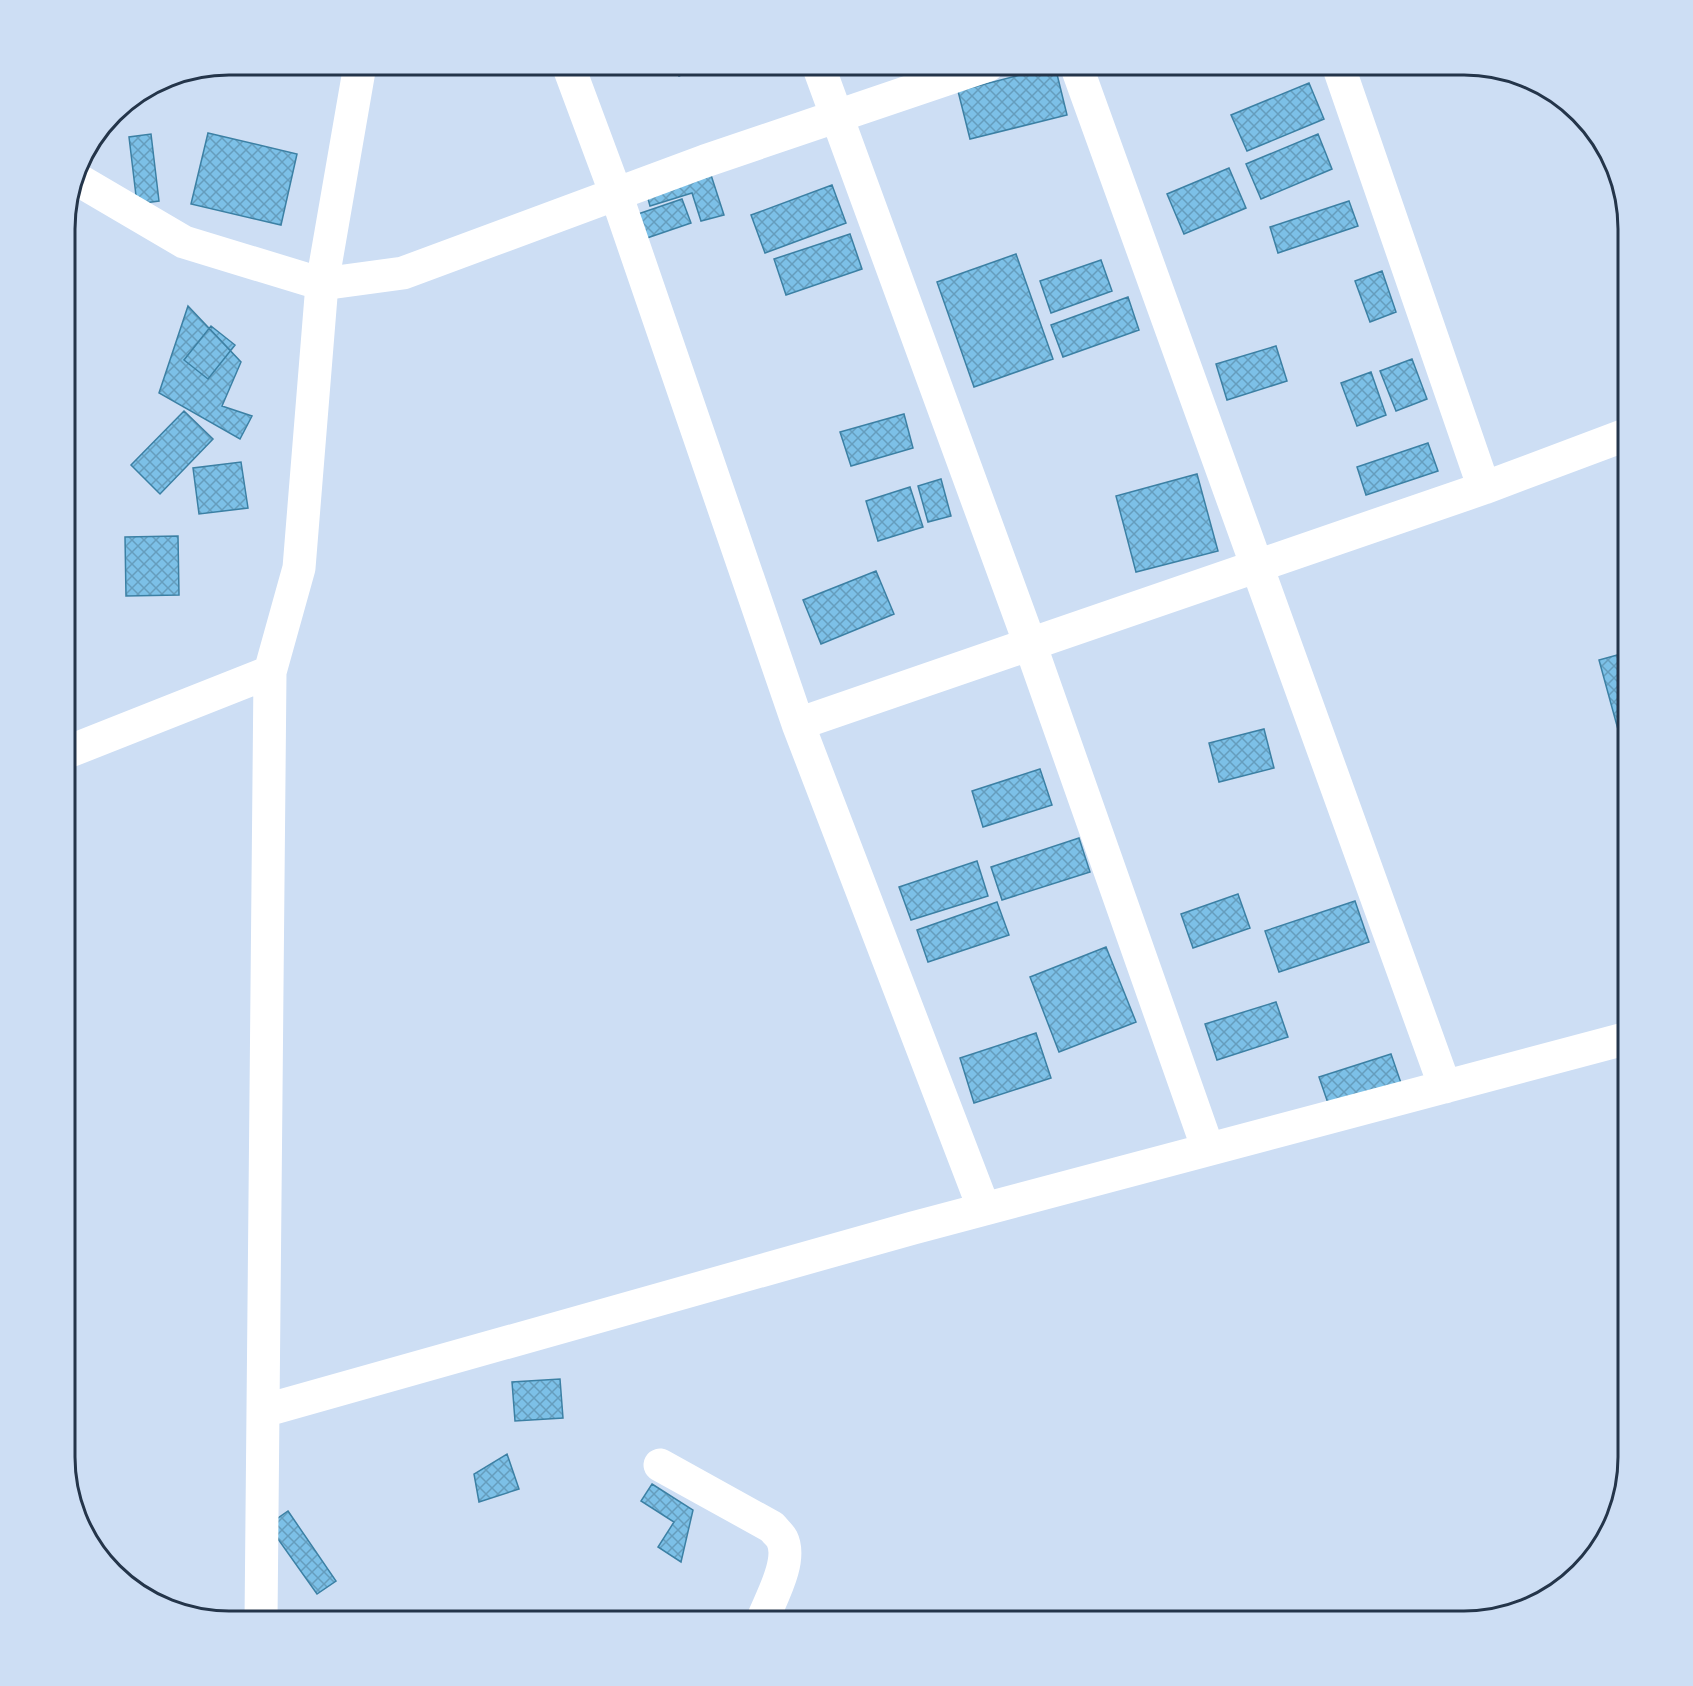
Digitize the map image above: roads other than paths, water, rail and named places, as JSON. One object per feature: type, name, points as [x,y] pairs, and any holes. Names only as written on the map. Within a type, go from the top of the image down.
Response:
[{"type":"street","points":[[261,1611],[270,672],[299,567],[322,284],[358,75]]},
{"type":"street","points":[[572,75],[616,194],[798,724],[984,1209]]},
{"type":"street","points":[[822,75],[1030,644],[1208,1149]]},
{"type":"street","points":[[82,182],[184,242],[322,284],[403,273],[616,194],[957,75]]},
{"type":"street","points":[[1080,75],[1444,1087]]},
{"type":"street","points":[[1341,75],[1484,488]]},
{"type":"street","points":[[798,724],[1484,488],[1618,438]]},
{"type":"street","points":[[75,749],[270,672]]},
{"type":"street","points":[[263,1411],[984,1209],[1618,1041]]},
{"type":"street","points":[[660,1465],[772,1527],[782,1539],[786,1554],[784,1568],[766,1611]]}]
